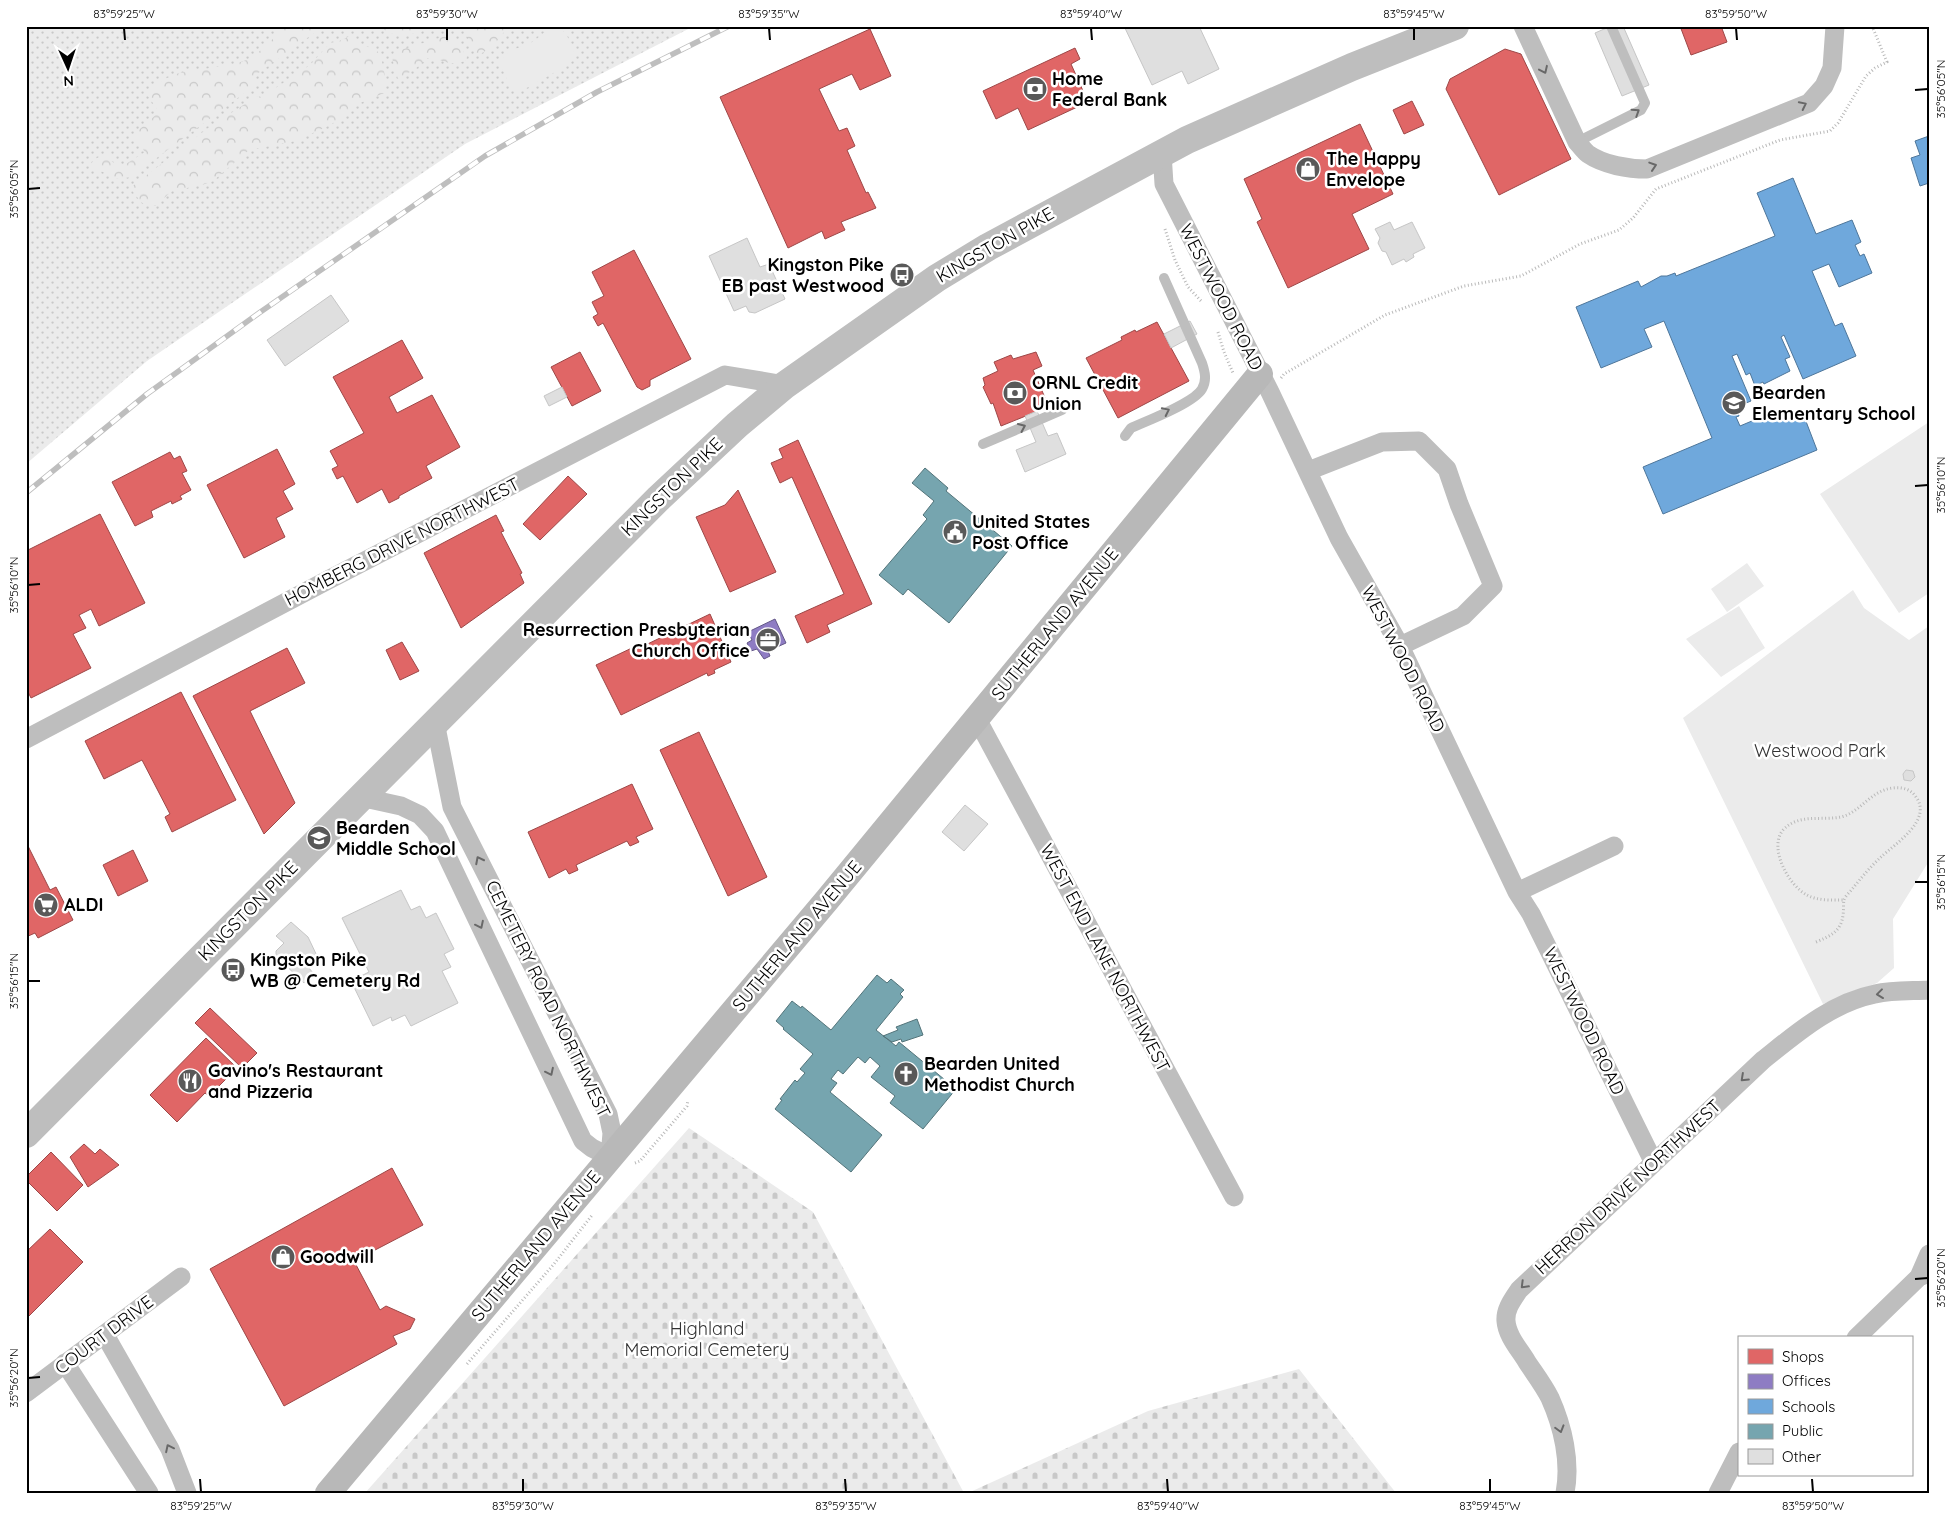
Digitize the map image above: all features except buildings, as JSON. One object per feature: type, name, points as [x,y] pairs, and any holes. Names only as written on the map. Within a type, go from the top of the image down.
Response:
[{"type":"main road","name":"KINGSTON PIKE","points":[[26,1134],[659,498],[737,425],[785,385],[937,278],[1010,235],[1162,153],[1352,67],[1455,26]]},
{"type":"street","points":[[1523,26],[1577,142],[1588,154],[1633,169],[1647,169],[1809,103],[1824,86],[1832,68],[1835,26]]},
{"type":"street","name":"WESTWOOD ROAD","points":[[1162,153],[1164,184],[1265,383],[1339,538],[1400,646],[1518,892],[1531,914],[1654,1163]]},
{"type":"street","name":"HOMBERG DRIVE NORTHWEST","points":[[26,740],[328,580],[725,375],[785,385]]},
{"type":"street","name":"SUTHERLAND AVENUE","points":[[328,1493],[620,1161],[827,900],[976,719],[1265,383]]},
{"type":"street","points":[[1308,471],[1382,442],[1419,441],[1447,469],[1459,504],[1493,586],[1463,616],[1400,646]]},
{"type":"street","name":"WEST END LANE NORTHWEST","points":[[976,719],[1234,1197]]},
{"type":"street","name":"CEMETERY ROAD NORTHWEST","points":[[435,722],[452,807],[608,1114],[620,1161]]},
{"type":"street","name":"CEMETERY ROAD NORTHWEST","points":[[360,797],[401,806],[420,815],[435,831],[583,1141],[592,1148],[620,1161]]},
{"type":"street","points":[[1518,892],[1614,846]]},
{"type":"street","name":"HERRON DRIVE NORTHWEST","points":[[1565,1493],[1568,1477],[1567,1461],[1550,1398],[1512,1338],[1506,1321],[1508,1306],[1519,1290],[1763,1060],[1801,1030],[1834,1009],[1856,999],[1877,993],[1929,990]]},
{"type":"street","points":[[1858,1336],[1924,1275],[1929,1254]]},
{"type":"street","name":"COURT DRIVE","points":[[26,1393],[181,1278]]},
{"type":"street","points":[[105,1334],[170,1449],[187,1493]]},
{"type":"street","points":[[65,1363],[149,1493]]},
{"type":"street","points":[[1718,1493],[1738,1454]]},
{"type":"lane","points":[[1577,142],[1641,110],[1645,104],[1611,26]]},
{"type":"lane","points":[[1125,436],[1131,428],[1192,399],[1202,389],[1205,381],[1206,373],[1164,278]]},
{"type":"lane","points":[[982,444],[1062,410]]},
{"type":"path","points":[[1265,383],[1284,374],[1385,315],[1464,286],[1521,276],[1580,244],[1619,230],[1633,218],[1656,188],[1780,140],[1830,131],[1838,123],[1866,76],[1875,68],[1887,62],[1872,26]]},
{"type":"path","points":[[1816,942],[1834,935],[1840,927],[1844,900],[1874,864],[1906,837],[1918,818],[1920,804],[1916,797],[1906,789],[1900,787],[1884,789],[1849,814],[1841,817],[1809,818],[1798,821],[1784,830],[1780,836],[1778,845],[1782,864],[1791,880],[1801,892],[1817,899],[1844,900]]},
{"type":"path","points":[[620,1161],[640,1161],[686,1106],[689,1097]]},
{"type":"path","points":[[464,1367],[554,1264],[596,1211]]},
{"type":"green space","points":[[26,26],[694,26],[465,144],[147,361],[26,464]]},
{"type":"green space","points":[[285,26],[324,26],[257,74],[254,86],[131,177],[118,179],[90,166],[98,158],[109,155],[111,161],[121,167],[145,152],[133,135],[159,112],[146,93],[149,89],[179,73],[235,64],[249,59],[265,47]]},
{"type":"green space","points":[[382,26],[433,26],[416,33],[398,35],[386,32]]},
{"type":"green space","points":[[470,26],[509,26],[492,47],[477,56],[465,32]]},
{"type":"green space","points":[[551,27],[559,27],[565,34],[572,45],[575,58],[568,65],[523,90],[515,90],[509,84],[500,64],[502,59],[509,52],[535,40]]},
{"type":"green space","points":[[449,35],[453,36],[467,57],[465,61],[450,63],[428,58],[415,69],[398,79],[392,58],[394,52]]},
{"type":"green space","points":[[350,36],[379,54],[385,78],[384,93],[360,103],[337,121],[295,141],[249,150],[213,181],[172,191],[155,206],[147,206],[141,202],[130,188],[208,128],[257,96],[262,97],[310,65],[330,43]]},
{"type":"green space","points":[[1929,422],[1929,593],[1899,613],[1820,494]]},
{"type":"green space","points":[[1747,563],[1764,586],[1727,612],[1711,589]]},
{"type":"green space","name":"Westwood Park","points":[[1853,590],[1864,608],[1909,640],[1929,626],[1929,861],[1893,919],[1894,968],[1877,983],[1823,1004],[1683,718]]},
{"type":"green space","points":[[1739,606],[1765,648],[1721,677],[1686,639]]},
{"type":"green space","name":"Highland Memorial Cemetery","points":[[689,1128],[813,1212],[964,1493],[365,1493]]},
{"type":"green space","points":[[1299,1369],[1396,1493],[968,1493],[1148,1411]]},
{"type":"railway","points":[[26,493],[147,394],[259,313],[485,156],[597,92],[729,26]]},
{"type":"place","name":"Home Federal Bank","points":[[1035,89]]},
{"type":"place","name":"The Happy Envelope","points":[[1308,169]]},
{"type":"place","name":"Kingston Pike EB past Westwood","points":[[902,275]]},
{"type":"place","name":"ORNL Credit Union","points":[[1015,393]]},
{"type":"place","name":"Bearden Elementary School","points":[[1734,403]]},
{"type":"place","name":"United States Post Office","points":[[955,532]]},
{"type":"place","name":"Resurrection Presbyterian Church Office","points":[[768,640]]},
{"type":"place","name":"Bearden Middle School","points":[[319,838]]},
{"type":"place","name":"ALDI","points":[[46,905]]},
{"type":"place","name":"Kingston Pike WB @ Cemetery Rd","points":[[233,970]]},
{"type":"place","name":"Bearden United Methodist Church","points":[[906,1074]]},
{"type":"place","name":"Gavino's Restaurant and Pizzeria","points":[[190,1081]]},
{"type":"place","name":"Goodwill","points":[[283,1257]]}]
